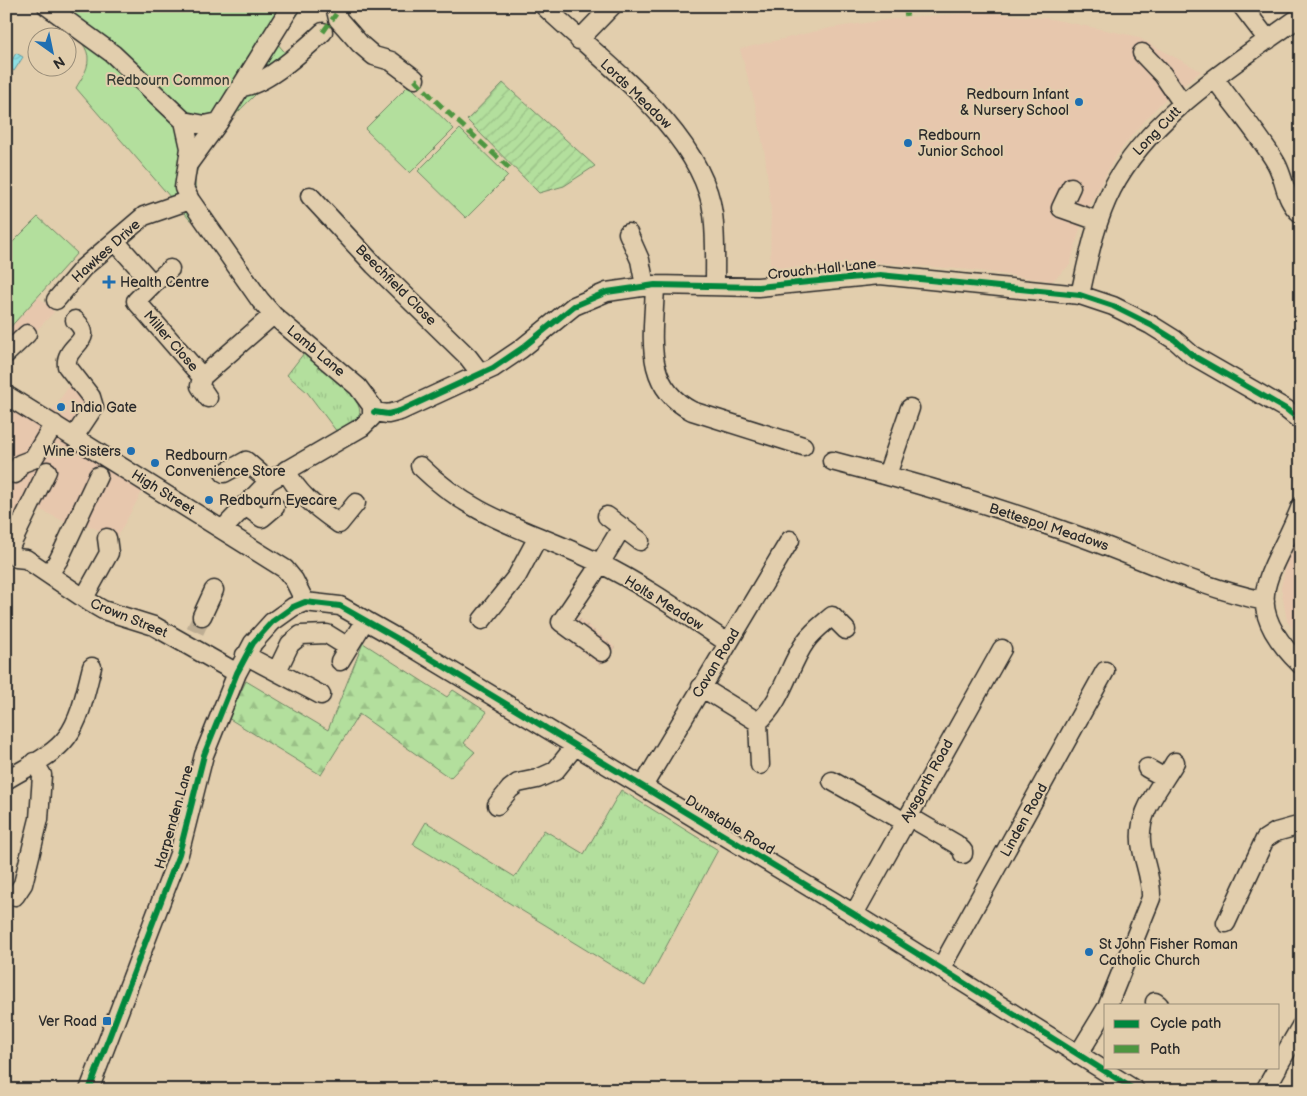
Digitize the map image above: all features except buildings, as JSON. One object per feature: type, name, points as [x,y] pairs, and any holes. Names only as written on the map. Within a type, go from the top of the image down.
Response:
[{"type":"street","points":[[47,6],[113,54],[184,121],[205,124],[219,122]]},
{"type":"street","points":[[188,164],[219,122],[291,6]]},
{"type":"street","points":[[335,6],[338,19],[360,44],[374,56],[391,61],[415,79]]},
{"type":"street","name":"Lords Meadow","points":[[544,6],[647,101],[686,147],[698,168],[713,213],[715,286]]},
{"type":"street","points":[[579,40],[612,6]]},
{"type":"street","points":[[1242,6],[1268,40]]},
{"type":"street","name":"Long Cutt","points":[[1080,294],[1098,221],[1111,190],[1140,146],[1183,104],[1301,16]]},
{"type":"street","points":[[241,87],[258,84],[299,54],[323,32]]},
{"type":"street","points":[[268,43],[288,61]]},
{"type":"street","points":[[1142,53],[1154,65],[1183,104]]},
{"type":"street","points":[[1215,79],[1272,156],[1281,175],[1286,195],[1301,214]]},
{"type":"street","name":"Lamb Lane","points":[[184,121],[190,148],[184,188],[190,200],[251,289],[273,314],[358,387],[368,399],[374,412]]},
{"type":"street","points":[[1071,187],[1061,208],[1098,221]]},
{"type":"street","name":"Beechfield Close","points":[[310,196],[374,264],[468,357],[481,374]]},
{"type":"street","name":"Hawkes Drive","points":[[56,300],[83,268],[144,216],[190,200]]},
{"type":"street","points":[[628,232],[650,286],[653,359],[661,383],[676,402],[692,411],[803,446]]},
{"type":"street","points":[[115,242],[152,284]]},
{"type":"street","name":"Miller Close","points":[[170,269],[136,301],[202,376]]},
{"type":"street","name":"Crouch Hall Lane","points":[[374,412],[388,414],[400,411],[481,374],[521,349],[574,306],[607,292],[650,286],[758,287],[880,275],[1080,294],[1113,306],[1151,325],[1175,340],[1192,355],[1286,409],[1301,421]]},
{"type":"street","name":"Miller Close","points":[[208,398],[200,386],[202,376],[273,314]]},
{"type":"street","points":[[74,437],[94,407],[91,397],[67,366],[68,356],[83,337],[84,332],[83,328],[75,320]]},
{"type":"street","points":[[6,354],[27,334]]},
{"type":"street","name":"High Street","points":[[6,395],[74,437],[103,467],[223,529],[285,569],[294,580],[305,602]]},
{"type":"street","points":[[887,475],[910,408]]},
{"type":"street","points":[[223,529],[269,481],[362,427],[372,417],[374,412]]},
{"type":"street","points":[[15,474],[20,464],[33,459],[54,424]]},
{"type":"street","points":[[224,473],[246,461],[269,481]]},
{"type":"street","name":"Bettespol Meadows","points":[[832,461],[887,475],[1064,530],[1234,594],[1265,601]]},
{"type":"street","name":"Holts Meadow","points":[[420,466],[443,488],[462,502],[489,517],[599,563],[728,643]]},
{"type":"street","points":[[49,574],[59,559],[103,467]]},
{"type":"street","points":[[9,554],[47,470]]},
{"type":"street","points":[[286,470],[294,487],[306,500],[338,524],[356,503]]},
{"type":"street","points":[[244,505],[262,518],[275,507]]},
{"type":"street","points":[[1301,506],[1269,572],[1265,601],[1272,630],[1286,651],[1301,666]]},
{"type":"street","points":[[607,516],[640,541]]},
{"type":"street","points":[[602,652],[561,622],[594,575],[599,563],[622,527]]},
{"type":"street","points":[[482,620],[517,576],[538,537]]},
{"type":"street","points":[[84,598],[109,553],[107,538]]},
{"type":"street","name":"Cavan Road","points":[[643,786],[790,540]]},
{"type":"street","name":"Crown Street","points":[[9,554],[26,558],[103,610],[154,626],[195,631],[237,673]]},
{"type":"street","points":[[195,631],[214,590]]},
{"type":"street","name":"Dunstable Road","points":[[305,602],[340,606],[365,620],[854,914],[1135,1090]]},
{"type":"street","name":"Harpenden Lane","points":[[89,1090],[179,854],[204,755],[237,673],[245,655],[272,622],[293,607],[305,602]]},
{"type":"street","points":[[760,765],[758,722],[772,708],[806,641],[815,630],[832,616],[846,630]]},
{"type":"street","points":[[278,671],[290,644],[301,635],[327,634],[344,654],[365,620]]},
{"type":"street","name":"Aysgarth Road","points":[[854,914],[1002,649]]},
{"type":"street","points":[[245,655],[278,671],[321,696]]},
{"type":"street","points":[[6,780],[58,746],[67,737],[80,708],[92,668]]},
{"type":"street","name":"Linden Road","points":[[942,969],[1105,671]]},
{"type":"street","points":[[701,688],[758,722]]},
{"type":"street","points":[[497,805],[510,788],[518,782],[545,776],[555,771],[575,746]]},
{"type":"street","points":[[15,896],[23,884],[39,819],[42,775],[34,762]]},
{"type":"street","points":[[1108,1004],[1148,907],[1150,886],[1140,828],[1145,809],[1175,762]]},
{"type":"street","points":[[1146,768],[1165,778]]},
{"type":"street","points":[[832,781],[956,844],[963,854]]},
{"type":"street","points":[[1226,923],[1260,844],[1276,832],[1301,825]]},
{"type":"street","points":[[1078,1055],[1104,1012]]},
{"type":"street","points":[[1280,1059],[1301,1026]]},
{"type":"street","points":[[1264,1090],[1274,1068]]},
{"type":"shaded area","name":"Redbourn Junior School","points":[[985,12],[1046,18],[1135,36],[1201,71],[1160,104],[1132,135],[1114,159],[1082,221],[1070,265],[1052,281],[972,270],[868,262],[770,269],[771,210],[765,155],[756,107],[740,49],[830,28],[907,17]]},
{"type":"shaded area","points":[[38,296],[54,312],[16,352],[6,358],[6,332]]},
{"type":"shaded area","name":"India Gate","points":[[72,382],[88,403],[74,426],[51,412]]},
{"type":"shaded area","points":[[6,404],[100,465],[71,525],[33,506],[16,543],[6,534]]},
{"type":"shaded area","points":[[107,468],[143,490],[116,539],[80,521],[91,494]]},
{"type":"shaded area","points":[[1301,526],[1301,640],[1287,621],[1281,587],[1287,560]]},
{"type":"shaded area","points":[[590,575],[570,613],[573,624],[578,617],[615,647],[600,665],[550,627]]},
{"type":"green space","name":"Redbourn Common","points":[[31,6],[304,6],[277,43],[293,62],[250,100],[218,134],[206,152],[198,168],[195,183],[197,193],[205,208],[190,220],[76,88],[88,64],[87,52],[78,38],[78,28],[67,28]]},
{"type":"green space","points":[[503,83],[595,166],[564,186],[539,193],[467,120]]},
{"type":"green space","points":[[409,85],[454,129],[410,173],[365,129]]},
{"type":"green space","points":[[460,129],[508,176],[466,218],[418,171]]},
{"type":"green space","points":[[38,217],[77,253],[6,332],[6,249]]},
{"type":"green space","points":[[304,353],[349,391],[356,400],[359,416],[355,421],[337,432],[307,392],[287,375]]},
{"type":"green space","points":[[363,643],[447,697],[453,690],[487,712],[464,743],[475,752],[450,778],[359,714],[321,775],[228,718],[246,681],[328,730]]},
{"type":"green space","points":[[621,790],[718,850],[645,986],[413,844],[426,822],[515,877],[544,830],[584,854]]},
{"type":"water","points":[[16,53],[23,57],[14,71],[8,67]]},
{"type":"tunnel","points":[[195,631],[202,616]]},
{"type":"marked path","points":[[905,6],[907,17]]},
{"type":"marked path","points":[[323,32],[336,14]]},
{"type":"marked path","points":[[415,79],[511,170]]},
{"type":"cycle path","points":[[374,412],[388,414],[400,411],[493,368],[521,349],[574,306],[607,292],[655,285],[758,287],[880,275],[1080,295],[1113,306],[1151,325],[1175,340],[1192,355],[1286,409],[1301,421]]},
{"type":"cycle path","points":[[89,1090],[179,854],[204,755],[237,673],[253,643],[272,622],[293,607],[305,602],[340,606],[400,640],[854,914],[1135,1090]]},
{"type":"place","name":"Redbourn Infant & Nursery School","points":[[1079,102]]},
{"type":"place","name":"Redbourn Junior School","points":[[908,143]]},
{"type":"place","name":"Health Centre","points":[[109,282]]},
{"type":"place","name":"India Gate","points":[[61,407]]},
{"type":"place","name":"Wine Sisters","points":[[131,451]]},
{"type":"place","name":"Redbourn Convenience Store","points":[[155,463]]},
{"type":"place","name":"Redbourn Eyecare","points":[[209,500]]},
{"type":"place","name":"St John Fisher Roman Catholic Church","points":[[1089,952]]},
{"type":"place","name":"Ver Road","points":[[107,1021]]}]
